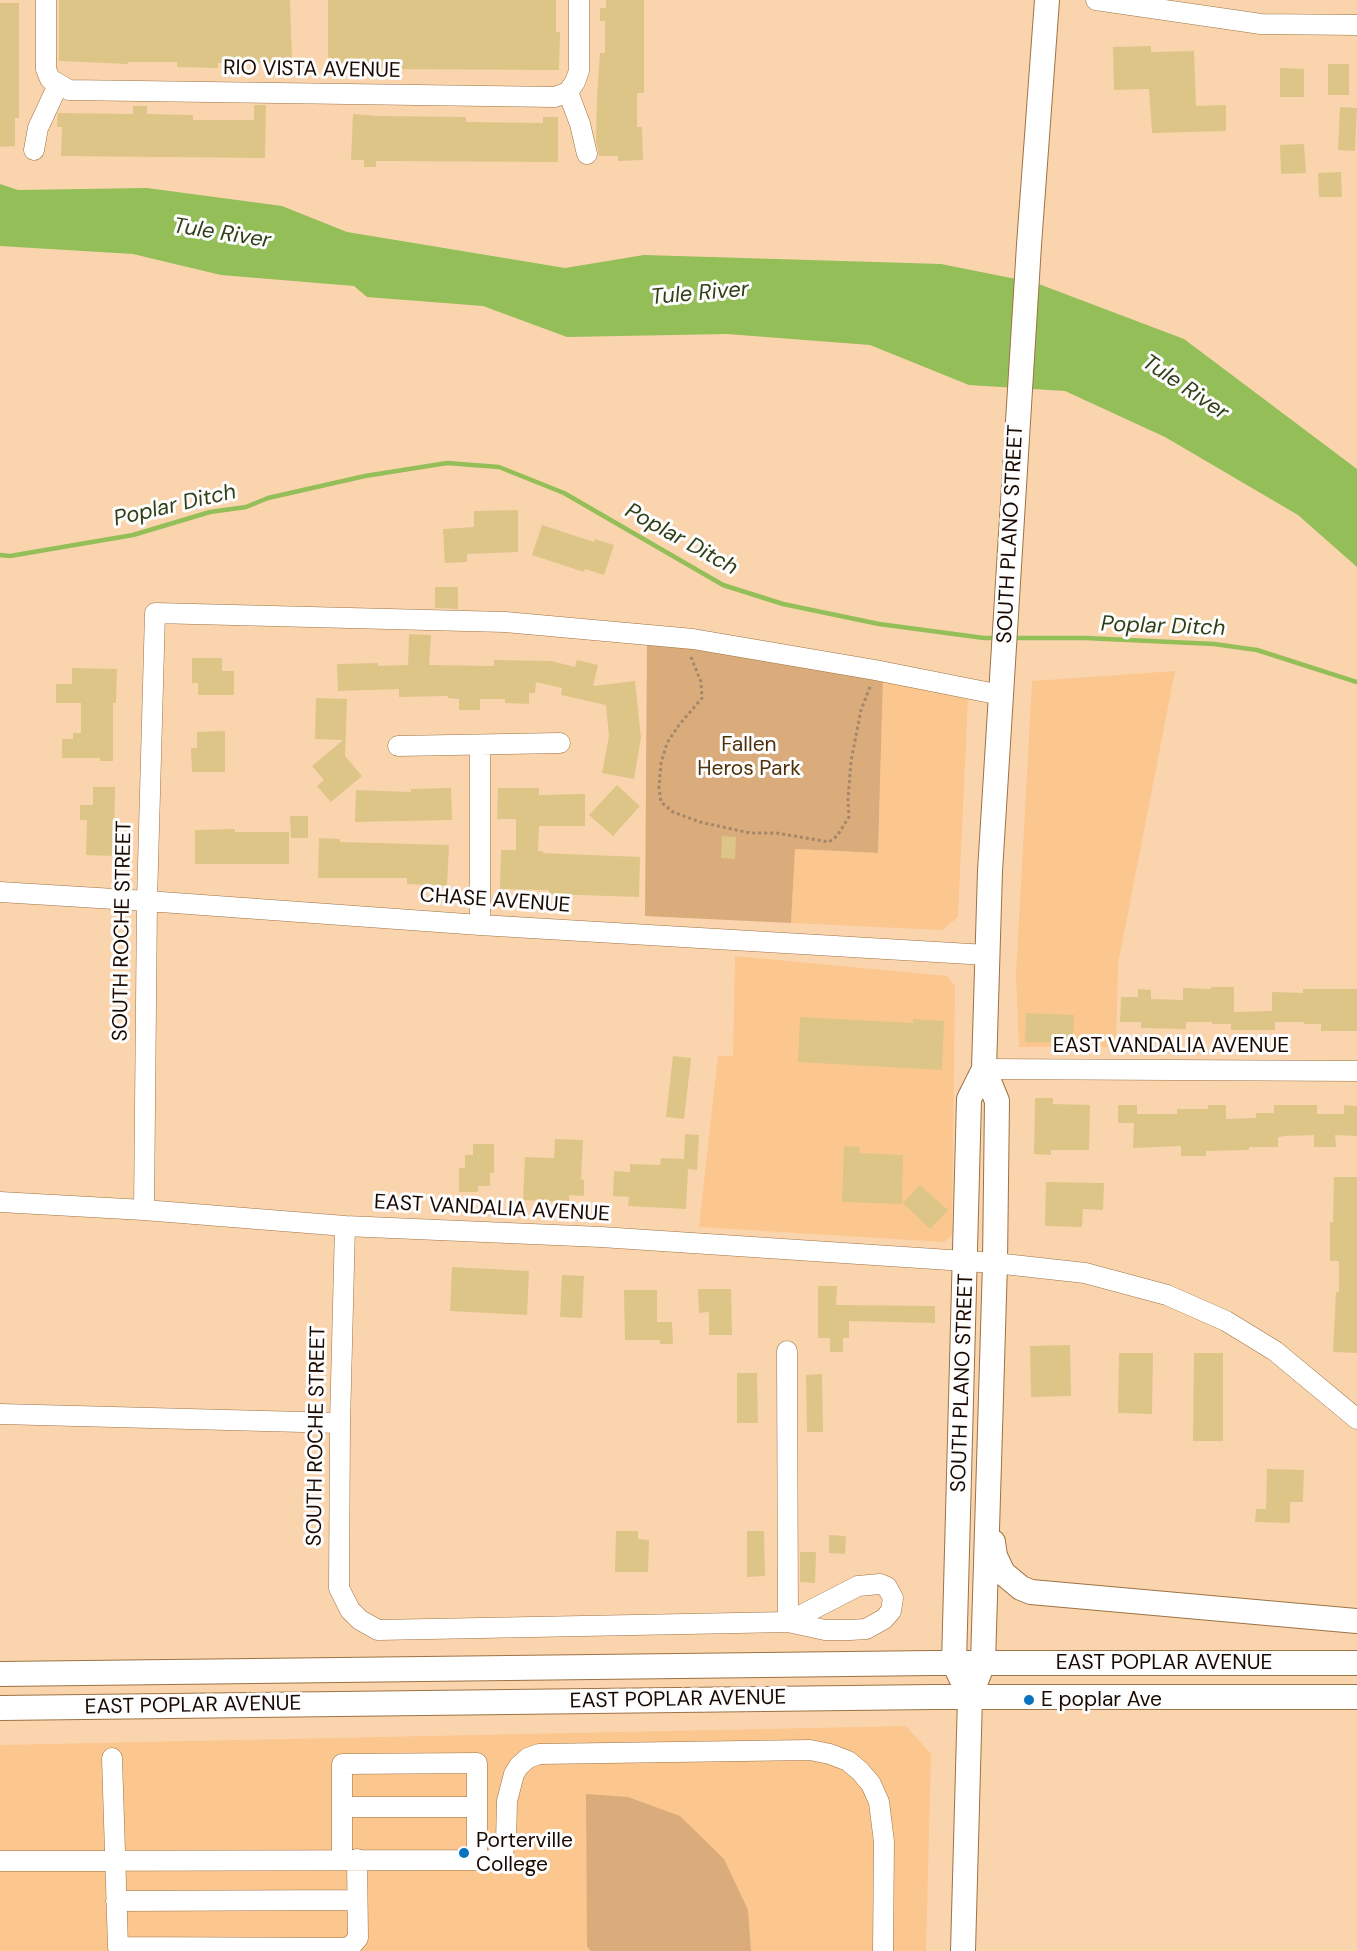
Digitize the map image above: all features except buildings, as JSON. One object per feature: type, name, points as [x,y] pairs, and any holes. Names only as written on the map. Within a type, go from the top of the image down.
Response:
[{"type":"main road","name":"SOUTH PLANO STREET","points":[[963,1951],[970,1697],[983,1663],[988,1510],[981,1263],[969,1099],[984,1069],[990,871],[1029,246],[1047,0]]},
{"type":"main road","name":"SOUTH PLANO STREET","points":[[970,1697],[954,1663],[981,1263]]},
{"type":"main road","points":[[988,1510],[995,1556],[1003,1573],[1021,1588],[1031,1592],[1357,1621]]},
{"type":"main road","name":"EAST POPLAR AVENUE","points":[[0,1674],[954,1663],[1357,1663]]},
{"type":"main road","name":"EAST POPLAR AVENUE","points":[[0,1708],[970,1697],[1357,1697]]},
{"type":"street","points":[[34,150],[38,128],[63,88],[50,79],[46,69],[46,0]]},
{"type":"street","points":[[579,0],[579,71],[576,82],[561,94],[580,124],[587,154]]},
{"type":"street","points":[[1096,0],[1261,24],[1357,25]]},
{"type":"street","name":"RIO VISTA AVENUE","points":[[63,88],[561,94]]},
{"type":"street","name":"SOUTH ROCHE STREET","points":[[144,1210],[147,901],[155,613],[505,622],[693,639],[884,672],[1002,684]]},
{"type":"street","points":[[398,746],[560,743]]},
{"type":"street","points":[[480,746],[480,925]]},
{"type":"street","name":"CHASE AVENUE","points":[[0,892],[480,925],[987,955]]},
{"type":"street","name":"EAST VANDALIA AVENUE","points":[[984,1069],[1357,1071]]},
{"type":"street","name":"EAST VANDALIA AVENUE","points":[[0,1202],[144,1210],[345,1226],[601,1237],[981,1263],[1085,1273],[1167,1295],[1226,1321],[1275,1351],[1357,1419]]},
{"type":"street","name":"SOUTH ROCHE STREET","points":[[345,1226],[339,1423],[339,1588],[350,1610],[360,1620],[378,1630],[788,1622]]},
{"type":"street","points":[[787,1351],[788,1622]]},
{"type":"street","points":[[0,1414],[339,1423]]},
{"type":"street","points":[[880,1584],[887,1587],[893,1598],[889,1615],[866,1629],[825,1630],[788,1622],[858,1586],[880,1584]]},
{"type":"street","points":[[0,1861],[492,1860],[503,1851],[506,1843],[507,1801],[514,1774],[528,1758],[538,1754],[810,1750],[848,1761],[871,1784],[879,1802],[884,1842],[883,1951]]},
{"type":"street","points":[[112,1758],[117,1947],[344,1948],[351,1946],[358,1938],[357,1899],[344,1807],[342,1764],[477,1763],[477,1859]]},
{"type":"street","points":[[344,1807],[477,1808]]},
{"type":"street","points":[[116,1901],[357,1899]]},
{"type":"path","points":[[691,655],[701,682],[702,698],[667,743],[660,780],[661,802],[682,816],[750,833],[776,833],[829,842],[837,836],[849,817],[851,761],[861,710],[870,686],[862,683]]},
{"type":"shaded area","points":[[1175,671],[1118,964],[1116,1047],[1019,1047],[1016,976],[1032,681]]},
{"type":"shaded area","points":[[883,678],[968,698],[958,917],[942,930],[791,923],[795,849],[878,853]]},
{"type":"shaded area","points":[[735,956],[947,976],[955,986],[952,1235],[944,1242],[699,1227],[718,1056],[733,1056]]},
{"type":"shaded area","name":"Porterville College","points":[[906,1726],[931,1754],[926,1951],[0,1951],[0,1745]]},
{"type":"green space","name":"Fallen Heros Park","points":[[647,639],[883,678],[878,853],[795,849],[791,923],[645,916]]},
{"type":"green space","points":[[586,1794],[628,1797],[680,1816],[724,1859],[748,1910],[751,1951],[591,1951],[587,1947]]},
{"type":"water","name":"Tule River","points":[[0,184],[18,190],[147,188],[282,206],[347,232],[565,268],[644,255],[941,264],[1036,283],[1184,339],[1357,469],[1357,567],[1298,515],[1165,437],[1065,391],[969,385],[870,345],[727,334],[567,337],[483,306],[367,297],[354,286],[221,275],[133,254],[0,246]]},
{"type":"waterway","name":"Poplar Ditch","points":[[0,555],[10,556],[133,535],[210,512],[246,507],[268,498],[365,476],[447,463],[499,467],[564,493],[723,585],[783,604],[879,624],[997,638]]},
{"type":"waterway","name":"Poplar Ditch","points":[[1011,638],[1085,638],[1214,644],[1257,650],[1357,682]]},
{"type":"place","name":"E poplar Ave","points":[[1029,1700]]},
{"type":"place","name":"Porterville College","points":[[464,1853]]}]
